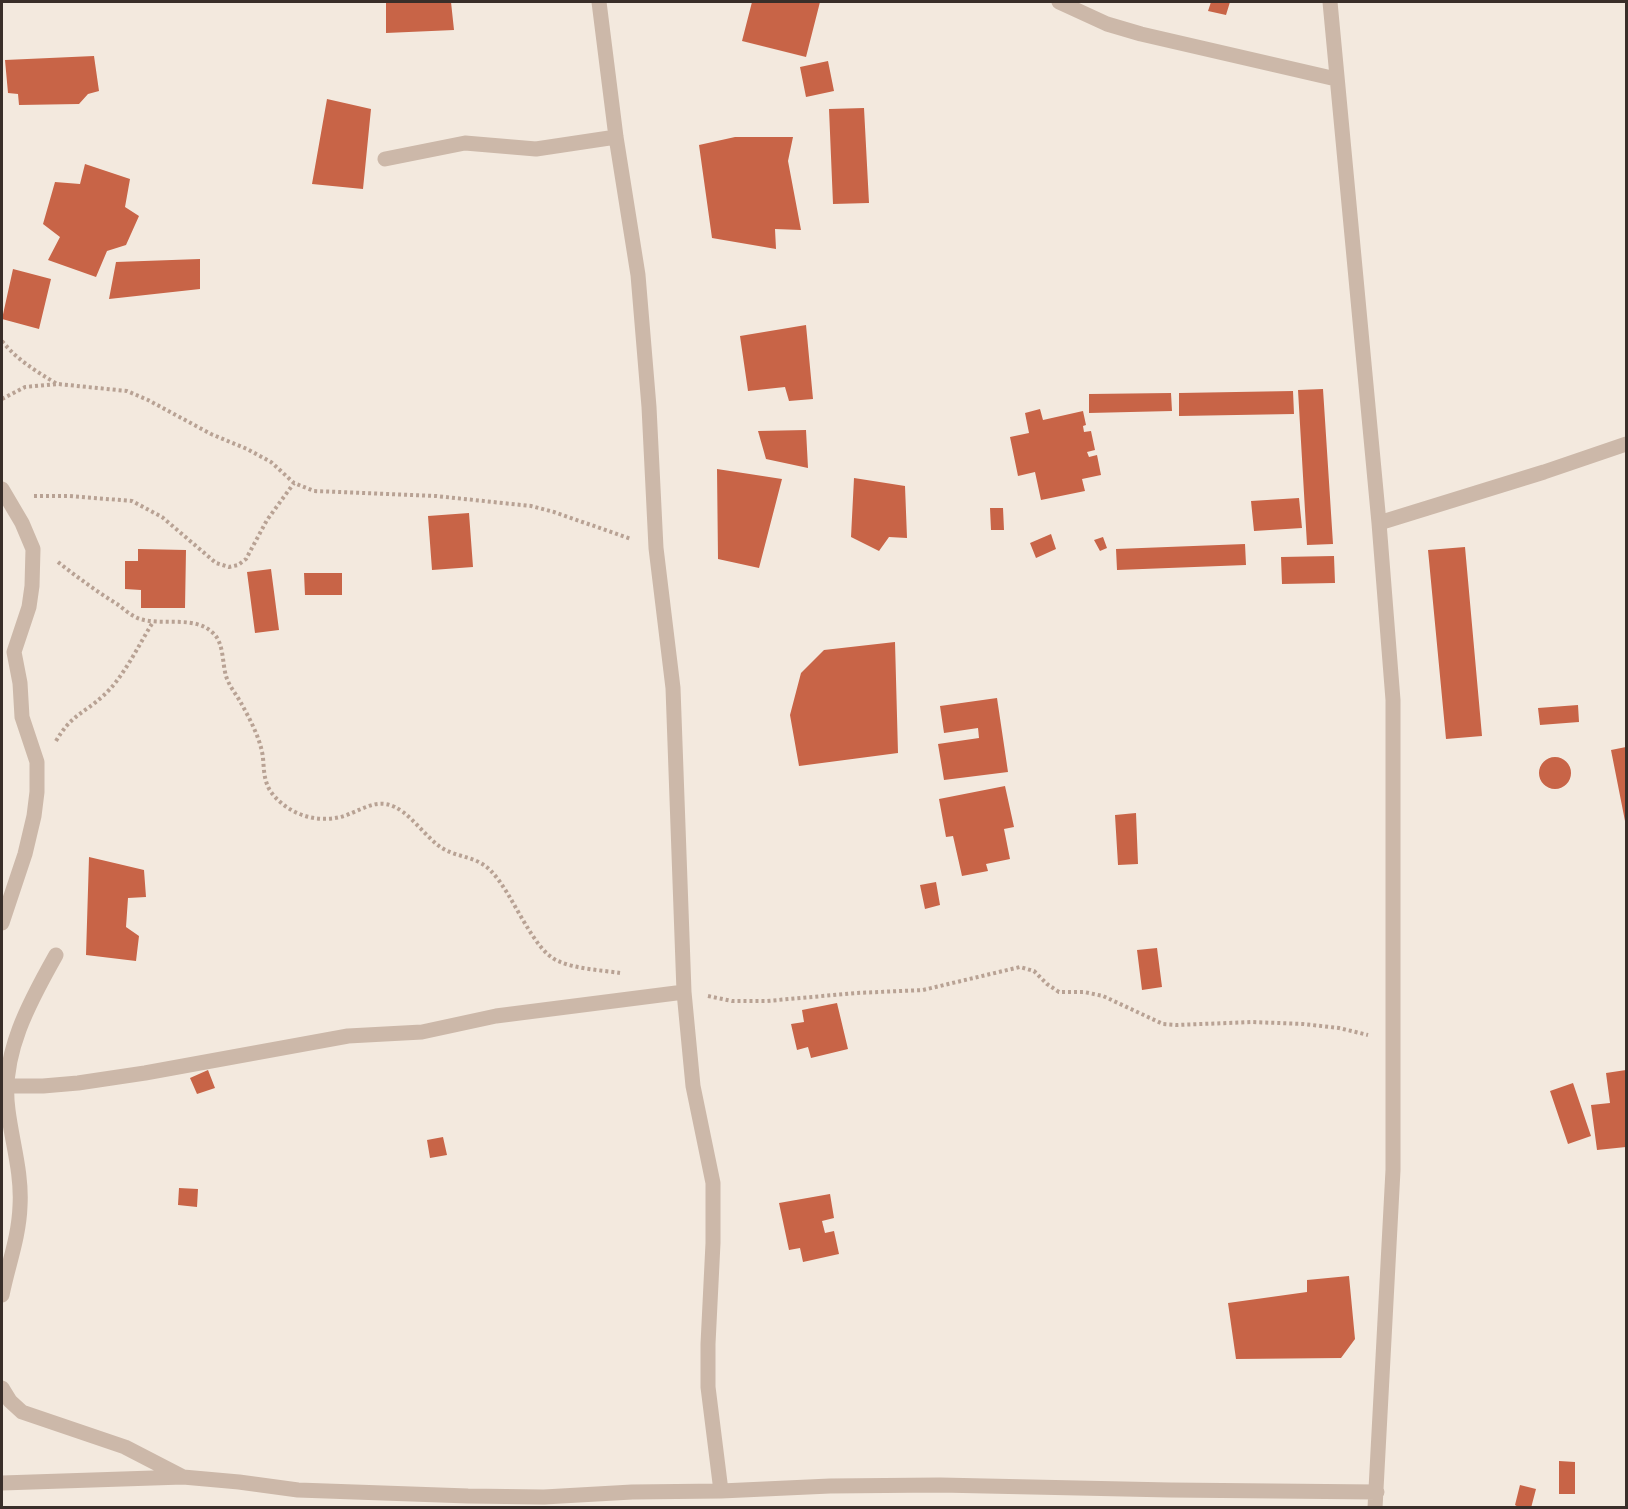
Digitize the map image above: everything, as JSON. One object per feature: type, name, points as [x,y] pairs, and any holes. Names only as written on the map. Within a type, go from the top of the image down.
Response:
[{"type":"street","points":[[599,2],[616,137],[638,275],[649,407],[656,548],[673,688],[676,833],[684,992],[693,1086],[713,1184],[708,1387],[721,1491]]},
{"type":"street","points":[[1059,2],[1107,24],[1141,34],[1336,79]]},
{"type":"street","points":[[1330,2],[1379,523],[1393,700],[1393,1170],[1375,1508]]},
{"type":"street","points":[[385,159],[465,143],[536,149],[616,137]]},
{"type":"street","points":[[1379,523],[1626,444]]},
{"type":"street","points":[[2,923],[25,854],[37,792],[37,762],[22,717],[20,683],[14,652],[29,607],[33,549],[6,495]]},
{"type":"street","points":[[2,1295],[17,1238],[20,1205],[19,1177],[4,1086],[8,1067],[32,997],[56,955]]},
{"type":"street","points":[[4,1086],[78,1083],[348,1036],[422,1032],[496,1016],[684,992]]},
{"type":"street","points":[[2,1388],[10,1401],[22,1412],[125,1448],[183,1477]]},
{"type":"street","points":[[2,1483],[183,1477],[298,1490],[544,1497],[632,1492],[939,1485],[1377,1492]]},
{"type":"path","points":[[2,341],[27,366],[58,384]]},
{"type":"path","points":[[2,399],[25,387],[58,384],[116,389],[137,396],[271,462],[294,483],[314,491],[436,496],[531,506],[656,548]]},
{"type":"path","points":[[6,495],[70,496],[132,501],[162,517],[216,563],[229,567],[237,566],[246,559],[267,520],[294,483]]},
{"type":"path","points":[[33,549],[58,562],[137,618],[153,622],[177,622],[203,626],[218,638],[228,682],[246,711],[261,750],[266,780],[271,792],[287,808],[307,817],[323,819],[343,816],[375,803],[393,805],[407,815],[440,847],[475,859],[491,870],[548,955],[569,965],[625,973]]},
{"type":"path","points":[[37,762],[49,751],[65,725],[112,686],[153,622]]},
{"type":"path","points":[[684,992],[732,1001],[766,1001],[923,990],[1020,968],[1034,971],[1059,992],[1084,992],[1102,996],[1163,1024],[1252,1022],[1303,1024],[1339,1028],[1394,1043]]},
{"type":"building","points":[[386,2],[451,2],[454,30],[386,33]]},
{"type":"building","points":[[752,2],[820,2],[806,57],[742,41]]},
{"type":"building","points":[[1211,2],[1230,2],[1226,15],[1208,11]]},
{"type":"building","points":[[94,56],[99,91],[88,94],[79,104],[19,105],[18,94],[8,93],[5,60]]},
{"type":"building","points":[[828,61],[834,91],[806,97],[800,67]]},
{"type":"building","points":[[327,99],[371,109],[363,189],[312,184]]},
{"type":"building","points":[[864,108],[869,203],[833,204],[829,109]]},
{"type":"building","points":[[735,137],[793,137],[788,161],[801,230],[775,229],[776,249],[712,238],[699,145]]},
{"type":"building","points":[[85,164],[130,179],[125,207],[139,216],[126,245],[107,251],[96,277],[48,260],[60,237],[43,224],[55,182],[80,184]]},
{"type":"building","points":[[200,259],[200,289],[109,299],[116,262]]},
{"type":"building","points":[[13,269],[51,279],[39,329],[2,319]]},
{"type":"building","points":[[806,325],[813,399],[789,401],[785,387],[748,391],[740,336]]},
{"type":"building","points":[[1323,389],[1333,544],[1307,545],[1298,390]]},
{"type":"building","points":[[1293,391],[1294,414],[1179,416],[1179,393]]},
{"type":"building","points":[[1171,393],[1172,411],[1089,413],[1089,394]]},
{"type":"building","points":[[1040,409],[1043,420],[1083,411],[1086,425],[1083,426],[1084,432],[1091,431],[1095,450],[1087,452],[1089,457],[1097,455],[1101,475],[1082,479],[1085,491],[1041,500],[1035,472],[1018,476],[1010,437],[1029,433],[1025,413]]},
{"type":"building","points":[[806,430],[808,468],[766,459],[758,431]]},
{"type":"building","points":[[717,469],[782,479],[759,568],[718,559]]},
{"type":"building","points":[[854,478],[905,486],[907,538],[889,537],[879,551],[851,537]]},
{"type":"building","points":[[1299,498],[1302,528],[1254,531],[1251,501]]},
{"type":"building","points":[[990,508],[1003,508],[1004,530],[991,530]]},
{"type":"building","points":[[469,513],[473,567],[432,570],[428,516]]},
{"type":"building","points":[[1051,534],[1056,549],[1036,558],[1030,543]]},
{"type":"building","points":[[1103,537],[1107,548],[1100,551],[1094,540]]},
{"type":"building","points":[[1245,544],[1246,565],[1117,570],[1116,549]]},
{"type":"building","points":[[1465,547],[1482,736],[1446,739],[1428,550]]},
{"type":"building","points":[[138,549],[186,550],[185,608],[141,608],[141,590],[125,589],[125,561],[138,561]]},
{"type":"building","points":[[1334,556],[1335,583],[1282,584],[1281,557]]},
{"type":"building","points":[[271,569],[279,630],[255,633],[247,572]]},
{"type":"building","points":[[304,573],[342,573],[342,595],[305,595]]},
{"type":"building","points":[[895,642],[898,753],[799,766],[790,715],[801,673],[824,650]]},
{"type":"building","points":[[997,698],[1008,772],[944,780],[938,744],[979,738],[978,728],[944,733],[940,706]]},
{"type":"building","points":[[1578,705],[1579,722],[1540,725],[1538,708]]},
{"type":"building","points":[[1626,747],[1626,821],[1625,821],[1611,750]]},
{"type":"building","points":[[1555,757],[1566,762],[1571,773],[1566,784],[1555,789],[1544,784],[1539,773],[1544,762]]},
{"type":"building","points":[[1005,786],[1014,827],[1004,829],[1010,859],[986,864],[988,871],[962,876],[953,836],[946,837],[939,799]]},
{"type":"building","points":[[1136,813],[1138,864],[1118,865],[1115,815]]},
{"type":"building","points":[[89,857],[144,870],[146,897],[128,898],[126,927],[139,936],[136,961],[86,955]]},
{"type":"building","points":[[936,882],[940,905],[925,909],[920,885]]},
{"type":"building","points":[[1157,948],[1162,987],[1142,990],[1137,950]]},
{"type":"building","points":[[837,1003],[848,1049],[811,1058],[808,1047],[797,1050],[791,1024],[804,1022],[802,1010]]},
{"type":"building","points":[[208,1070],[215,1088],[197,1094],[190,1078]]},
{"type":"building","points":[[1626,1070],[1626,1147],[1597,1150],[1591,1105],[1610,1103],[1606,1073]]},
{"type":"building","points":[[1573,1083],[1591,1136],[1568,1144],[1550,1091]]},
{"type":"building","points":[[443,1137],[447,1155],[430,1158],[427,1140]]},
{"type":"building","points":[[179,1188],[198,1189],[197,1207],[178,1205]]},
{"type":"building","points":[[830,1194],[834,1218],[822,1221],[825,1233],[834,1231],[839,1254],[803,1262],[800,1248],[789,1250],[779,1203]]},
{"type":"building","points":[[1349,1276],[1355,1339],[1341,1358],[1236,1359],[1228,1303],[1307,1292],[1307,1280]]},
{"type":"building","points":[[1559,1461],[1575,1462],[1575,1494],[1559,1494]]},
{"type":"building","points":[[1520,1485],[1536,1489],[1531,1508],[1520,1508],[1515,1505]]}]
